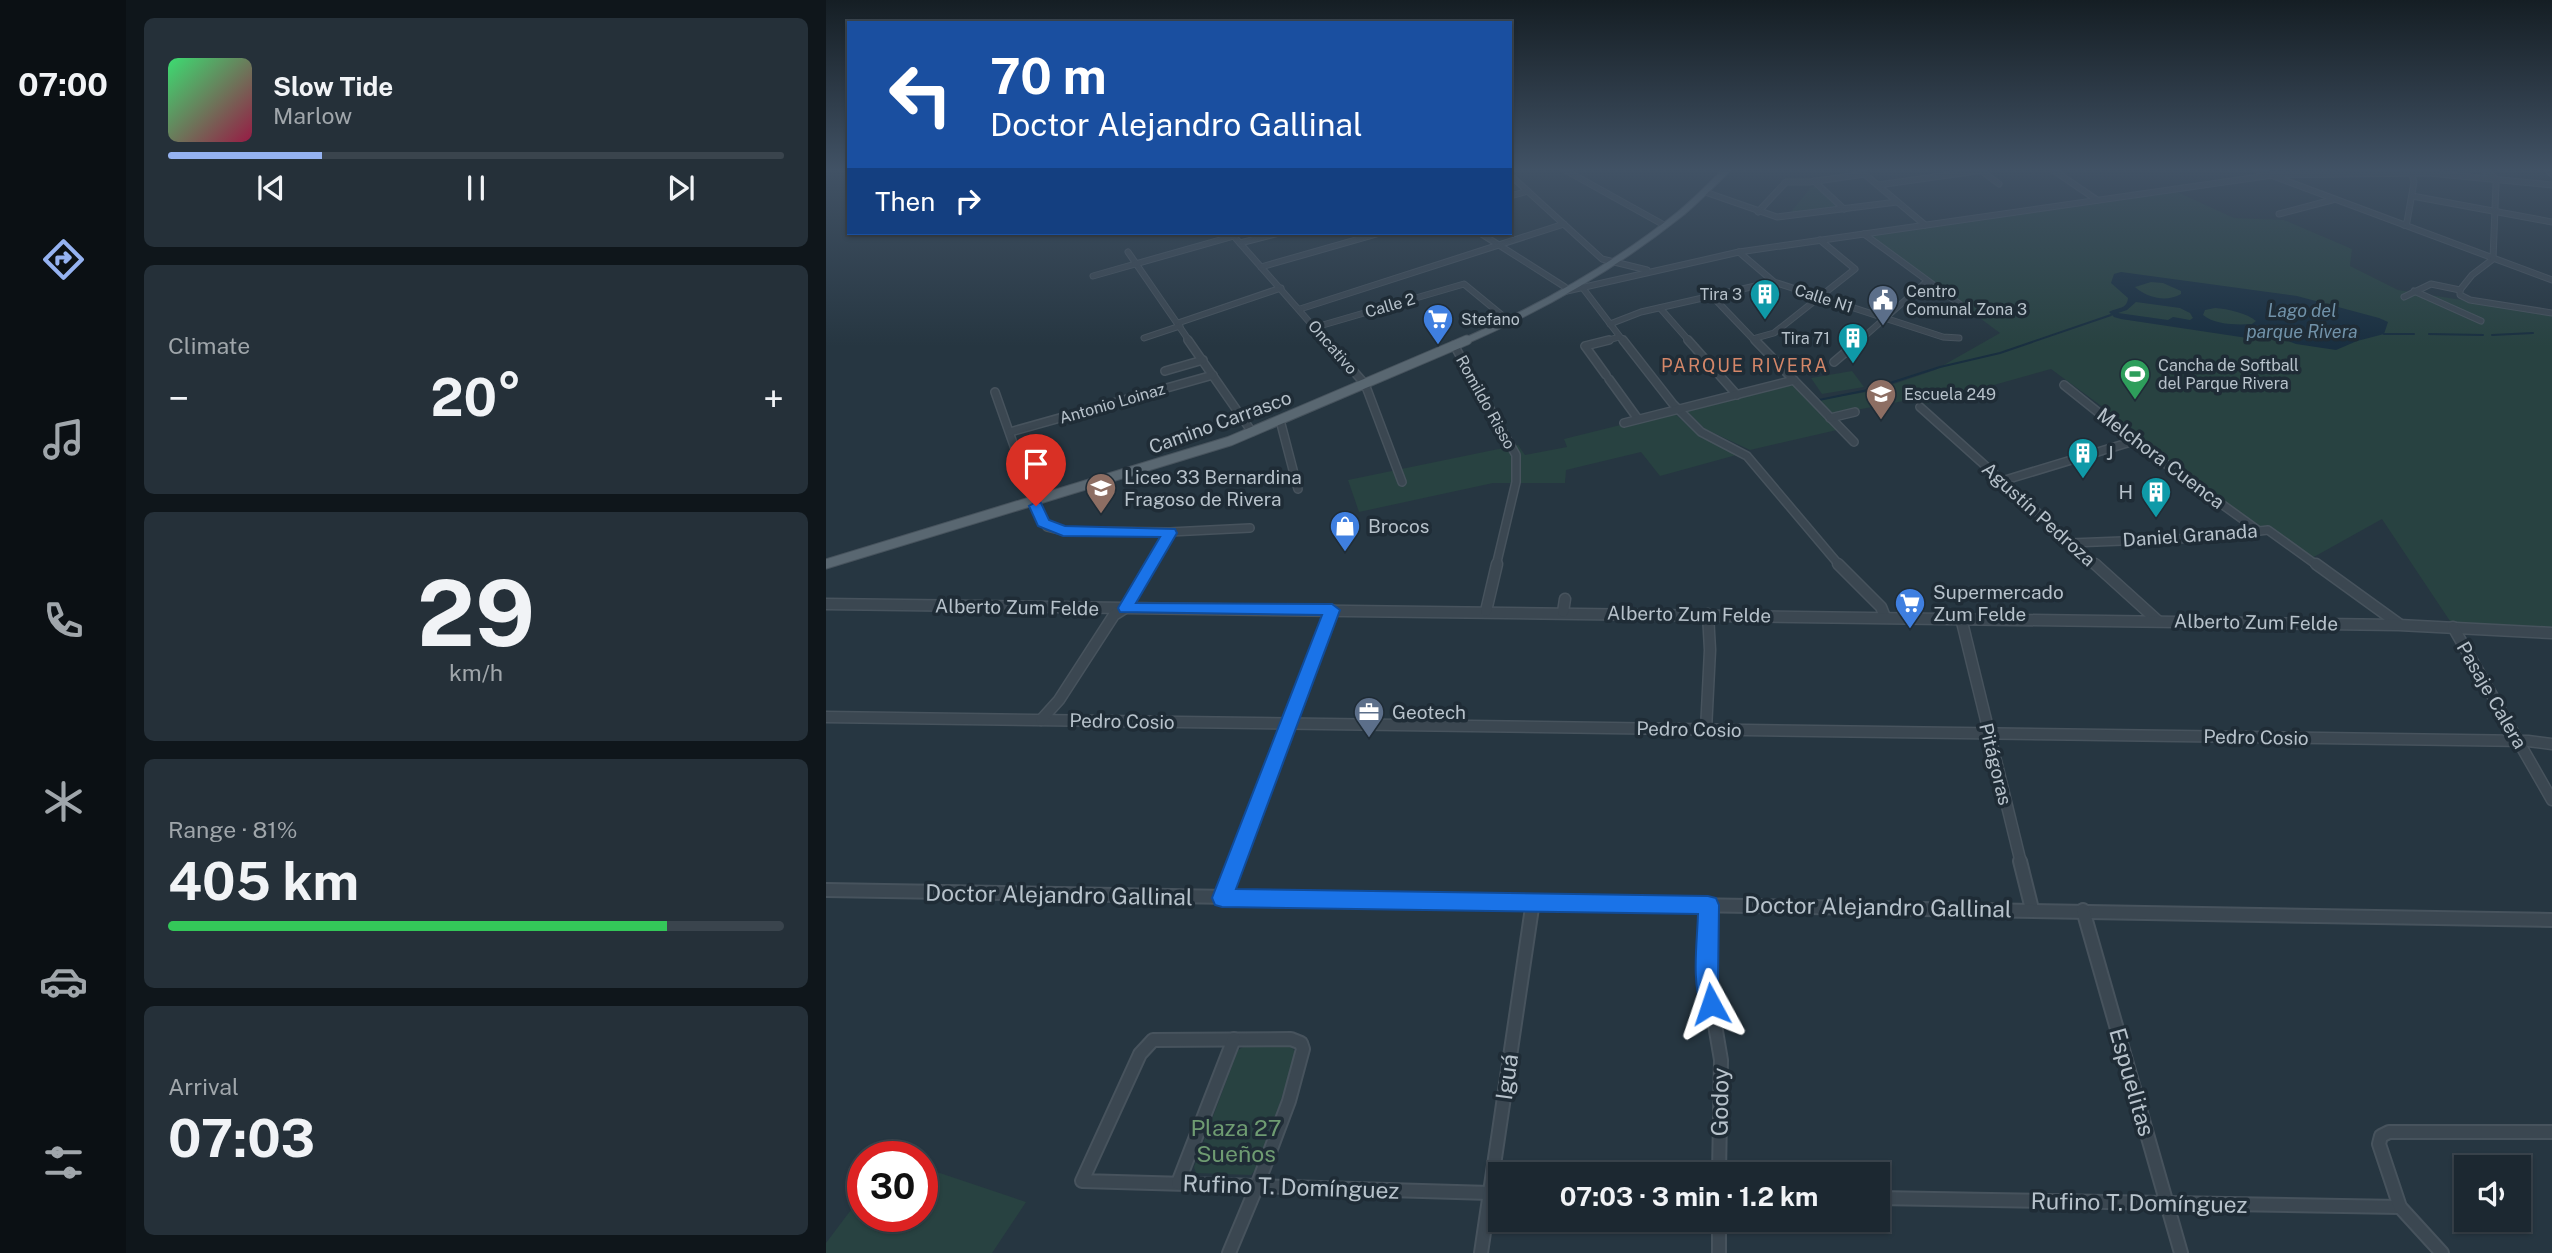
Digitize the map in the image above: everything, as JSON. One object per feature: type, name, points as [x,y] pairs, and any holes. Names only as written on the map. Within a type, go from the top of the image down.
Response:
[{"type":"main road","name":"Camino Carrasco","points":[[826,564],[1205,449],[1252,432],[1509,321],[1566,289],[1659,228]]},
{"type":"main road","name":"Camino Carrasco","points":[[1566,289],[1583,284],[1609,261]]},
{"type":"street","points":[[1300,309],[1550,228]]},
{"type":"street","points":[[1569,228],[1609,261],[1627,267],[1655,270]]},
{"type":"street","points":[[1885,617],[1881,607],[1837,563],[1747,456],[1701,432],[1678,409],[1619,337],[1583,284],[1610,281],[1739,252],[1901,228]]},
{"type":"street","points":[[2413,228],[2552,279]]},
{"type":"street","points":[[2494,228],[2493,258],[2472,275],[2460,290],[2460,295],[2470,300],[2552,313]]},
{"type":"street","points":[[1864,234],[1965,308]]},
{"type":"street","points":[[1093,276],[1229,235]]},
{"type":"street","name":"Oncativo","points":[[1233,235],[1365,384],[1402,482]]},
{"type":"street","points":[[1240,243],[1271,235]]},
{"type":"street","points":[[1261,267],[1373,235]]},
{"type":"street","points":[[1483,235],[1566,289]]},
{"type":"street","points":[[1756,338],[1774,333],[1855,267],[1820,240]]},
{"type":"street","points":[[1128,252],[1252,432]]},
{"type":"street","name":"Calle N1","points":[[1739,252],[1773,282],[1943,337],[1959,338]]},
{"type":"street","points":[[1627,267],[1632,272],[1627,277]]},
{"type":"street","name":"Camino Carrasco","points":[[1583,284],[1593,269]]},
{"type":"street","points":[[1610,324],[1660,308],[1773,282]]},
{"type":"street","points":[[1834,362],[1926,282]]},
{"type":"street","name":"Calle 2","points":[[1315,327],[1464,284],[1509,321]]},
{"type":"street","points":[[2404,297],[2428,284],[2460,290]]},
{"type":"street","points":[[1144,338],[1281,288]]},
{"type":"street","points":[[2414,291],[2481,321]]},
{"type":"street","points":[[1711,295],[1756,338],[1854,442]]},
{"type":"street","points":[[1660,308],[1737,394]]},
{"type":"street","points":[[1619,337],[1584,346],[1638,419]]},
{"type":"street","name":"Romildo Risso","points":[[1454,345],[1511,445],[1516,459]]},
{"type":"street","points":[[1165,372],[1203,360]]},
{"type":"street","name":"Antonio Loinaz","points":[[1010,432],[1213,375]]},
{"type":"street","points":[[1624,423],[1794,380]]},
{"type":"street","name":"Melchora Cuenca","points":[[2064,385],[2134,441],[2399,625]]},
{"type":"street","points":[[995,392],[1043,523],[1055,530],[1170,533],[1250,528]]},
{"type":"street","name":"Agustín Pedroza","points":[[1920,407],[2158,621]]},
{"type":"street","points":[[1830,418],[1855,412]]},
{"type":"street","points":[[1280,420],[1298,489]]},
{"type":"street","points":[[2002,481],[2134,441]]},
{"type":"street","points":[[1486,611],[1517,470],[1516,459]]},
{"type":"street","name":"Daniel Granada","points":[[2071,543],[2199,538],[2263,530]]},
{"type":"street","points":[[1041,720],[1059,699],[1114,615],[1125,608],[1170,533]]},
{"type":"street","points":[[1563,612],[1565,599]]},
{"type":"street","name":"Alberto Zum Felde","points":[[826,604],[2399,625],[2552,633]]},
{"type":"street","points":[[1222,898],[1332,610]]},
{"type":"street","points":[[1706,730],[1710,650],[1708,614]]},
{"type":"street","name":"Pitágoras","points":[[1961,618],[2032,909]]},
{"type":"street","name":"Pasaje Calera","points":[[2453,627],[2552,800]]},
{"type":"street","name":"Pedro Cosio","points":[[826,717],[2518,741],[2552,744]]},
{"type":"street","name":"Doctor Alejandro Gallinal","points":[[826,890],[2552,920]]},
{"type":"street","name":"Iguá","points":[[1499,1162],[1533,901]]},
{"type":"street","name":"Godoy","points":[[1708,905],[1708,984],[1721,1060],[1719,1162]]},
{"type":"street","name":"Espuelitas","points":[[2082,910],[2181,1253]]},
{"type":"street","name":"Rufino T. Domínguez","points":[[1234,1039],[1161,1038],[1146,1045],[1082,1181],[1488,1191]]},
{"type":"street","points":[[1178,1184],[1234,1039],[1291,1039],[1301,1043],[1301,1058],[1275,1141],[1228,1253]]},
{"type":"street","points":[[2442,1253],[2400,1207],[2379,1144],[2381,1136],[2389,1132],[2548,1134]]},
{"type":"street","name":"Rufino T. Domínguez","points":[[1890,1198],[2400,1207]]},
{"type":"street","name":"Iguá","points":[[1481,1253],[1488,1222]]},
{"type":"street","points":[[1719,1232],[1719,1253]]},
{"type":"green space","name":"PARQUE RIVERA","points":[[1914,228],[2304,228],[2352,249],[2350,266],[2398,290],[2552,314],[2552,629],[2452,624],[2382,519],[2312,558],[2271,527],[2259,529],[2136,435],[2138,433],[2051,369],[1926,404],[1914,399],[1830,415],[1817,400],[1873,391],[1935,370],[2000,333],[1868,235]]},
{"type":"green space","points":[[1852,371],[1864,387],[1822,394],[1811,378]]},
{"type":"green space","points":[[1793,383],[1837,430],[1750,450],[1705,429],[1686,410]]},
{"type":"green space","points":[[1673,412],[1702,438],[1740,454],[1660,476],[1641,452],[1566,470],[1565,483],[1493,483],[1359,512],[1348,480],[1518,445],[1525,455],[1567,447],[1564,439]]},
{"type":"green space","name":"Plaza 27 Sueños","points":[[1245,1046],[1292,1047],[1296,1054],[1260,1164],[1251,1175],[1196,1173],[1194,1167],[1238,1050]]},
{"type":"green space","points":[[938,1172],[1026,1202],[992,1253],[826,1253],[826,1243],[847,1215],[847,1232],[938,1232]]},
{"type":"water","name":"Lago del parque Rivera","points":[[2121,272],[2297,296],[2388,322],[2384,334],[2336,350],[2296,344],[2283,339],[2254,339],[2121,319],[2109,312],[2124,306],[2128,298],[2111,283],[2114,274]],"holes":[[[2151,282],[2163,283],[2181,291],[2181,294],[2156,298],[2135,287]],[[2136,302],[2180,308],[2190,313],[2193,318],[2190,320],[2173,317],[2168,320],[2118,313],[2127,310]],[[2205,310],[2231,310],[2256,321],[2252,324],[2220,323],[2203,315]]]},
{"type":"waterway","points":[[1819,400],[1868,390],[1940,367],[2000,353],[2111,315]]},
{"type":"waterway","points":[[2492,335],[2533,333]]},
{"type":"waterway","points":[[2384,334],[2414,334]]},
{"type":"waterway","points":[[2429,334],[2483,335]]},
{"type":"place","name":"Tira 3","points":[[1765,321]]},
{"type":"place","name":"Centro Comunal Zona 3","points":[[1883,327]]},
{"type":"place","name":"Stefano","points":[[1438,346]]},
{"type":"place","name":"Tira 71","points":[[1853,365]]},
{"type":"place","name":"Cancha de Softball del Parque Rivera","points":[[2135,401]]},
{"type":"place","name":"Escuela 249","points":[[1881,421]]},
{"type":"place","name":"J","points":[[2083,480]]},
{"type":"place","name":"Liceo 33 Bernardina Fragoso de Rivera","points":[[1101,515]]},
{"type":"place","name":"H","points":[[2156,519]]},
{"type":"place","name":"Brocos","points":[[1345,553]]},
{"type":"place","name":"Supermercado Zum Felde","points":[[1910,630]]},
{"type":"place","name":"Geotech","points":[[1369,739]]},
{"type":"district","name":"PARQUE RIVERA","points":[[1745,366]]},
{"type":"route","points":[[1036,506],[1043,523],[1055,530],[1170,533],[1125,608],[1332,610],[1222,898],[1708,905],[1708,984],[1711,1004]]}]
